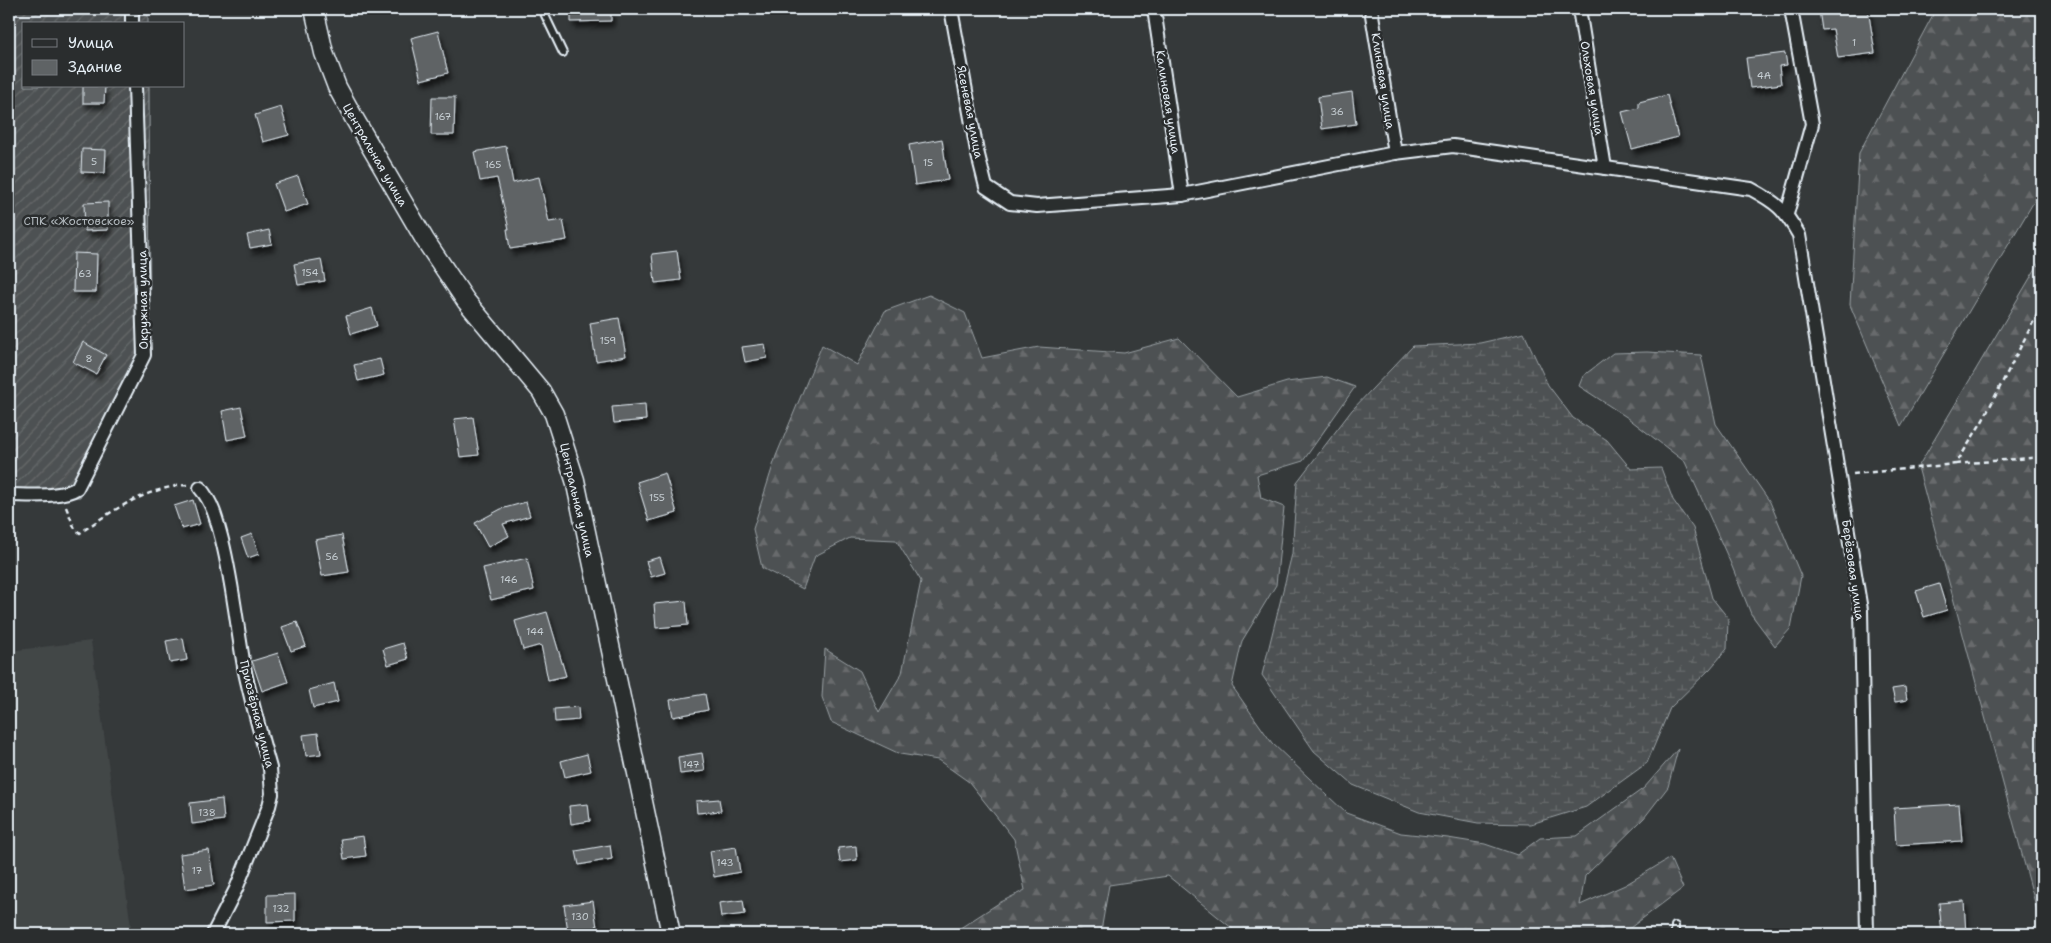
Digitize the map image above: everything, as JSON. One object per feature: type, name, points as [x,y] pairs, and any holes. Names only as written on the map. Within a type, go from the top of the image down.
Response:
[{"type":"street","points":[[132,9],[132,22]]},
{"type":"street","name":"Центральная улица","points":[[314,9],[324,53],[337,87],[385,175],[424,240],[466,301],[541,391],[554,414],[575,480],[671,934]]},
{"type":"street","name":"Ясеневая улица","points":[[951,9],[977,151],[986,187],[1010,203],[1037,206],[1182,195]]},
{"type":"street","name":"Калиновая улица","points":[[1154,9],[1182,195]]},
{"type":"street","name":"Клиновая улица","points":[[1371,9],[1395,153]]},
{"type":"street","name":"Ольховая улица","points":[[1579,9],[1605,168]]},
{"type":"street","points":[[1182,195],[1395,153],[1453,146],[1751,189],[1772,200],[1787,214],[1812,124],[1791,9]]},
{"type":"street","name":"Окружная улица","points":[[61,494],[70,493],[77,488],[144,355],[135,88]]},
{"type":"street","name":"Берёзовая улица","points":[[1787,214],[1799,235],[1861,610],[1867,934]]},
{"type":"street","name":"Приозёрная улица","points":[[200,488],[208,497],[224,548],[246,674],[270,768],[272,784],[269,806],[256,841],[236,889],[212,934]]},
{"type":"street","points":[[9,495],[61,494]]},
{"type":"lane","points":[[542,9],[563,52]]},
{"type":"lane","points":[[1674,926],[1674,934]]},
{"type":"path","points":[[1956,464],[1983,420],[2042,305]]},
{"type":"path","points":[[1839,475],[2042,457]]},
{"type":"path","points":[[61,494],[75,529],[80,533],[96,521],[152,492],[174,486],[189,485],[200,488]]},
{"type":"shaded area","points":[[91,641],[132,934],[9,934],[9,651]]},
{"type":"green space","name":"СПК «Жостовское»","points":[[9,9],[148,9],[148,22],[22,22],[22,88],[149,88],[150,356],[80,497],[9,500]]},
{"type":"green space","points":[[1936,9],[2042,9],[2042,188],[1901,426],[1850,305],[1859,153]]},
{"type":"green space","points":[[2042,258],[2042,929],[1918,467]]},
{"type":"green space","points":[[929,295],[965,313],[982,358],[1039,347],[1124,353],[1179,338],[1237,397],[1287,382],[1327,377],[1355,387],[1303,461],[1257,475],[1261,498],[1284,507],[1276,585],[1242,641],[1232,686],[1272,743],[1346,813],[1401,833],[1485,844],[1517,855],[1540,838],[1577,836],[1644,788],[1678,749],[1668,787],[1644,818],[1585,876],[1580,905],[1625,885],[1670,858],[1683,888],[1622,934],[1239,934],[1168,876],[1109,885],[1101,931],[1097,934],[951,934],[999,903],[1025,890],[1014,839],[969,782],[938,760],[900,754],[831,722],[822,697],[825,649],[860,671],[879,712],[902,673],[921,581],[896,540],[850,538],[815,556],[803,589],[762,568],[753,529],[776,456],[822,345],[857,365],[885,311]]},
{"type":"green space","points":[[1524,333],[1548,385],[1573,418],[1607,440],[1631,469],[1661,468],[1673,500],[1693,528],[1712,598],[1728,618],[1727,649],[1710,669],[1670,708],[1647,763],[1586,807],[1531,824],[1478,823],[1419,812],[1353,785],[1314,751],[1262,675],[1292,554],[1297,482],[1352,410],[1413,346],[1480,343]]},
{"type":"green space","points":[[1647,352],[1701,355],[1716,424],[1770,502],[1801,576],[1791,628],[1775,646],[1751,614],[1731,564],[1685,462],[1628,418],[1579,386],[1583,376],[1613,353]]},
{"type":"building","points":[[571,9],[611,9],[611,21],[571,22]]},
{"type":"building","points":[[1868,9],[1875,53],[1838,58],[1833,29],[1822,30],[1819,10]]},
{"type":"building","points":[[438,31],[448,73],[421,80],[411,38]]},
{"type":"building","points":[[1785,53],[1787,65],[1779,66],[1781,84],[1750,88],[1746,58]]},
{"type":"building","points":[[83,88],[105,88],[104,103],[83,103]]},
{"type":"building","points":[[1352,92],[1356,124],[1322,129],[1318,97]]},
{"type":"building","points":[[1667,95],[1678,137],[1632,149],[1622,112],[1639,108],[1639,102]]},
{"type":"building","points":[[432,97],[455,97],[454,135],[431,135]]},
{"type":"building","points":[[281,107],[289,135],[263,142],[255,115]]},
{"type":"building","points":[[942,139],[948,180],[915,185],[909,145]]},
{"type":"building","points":[[506,146],[513,183],[539,177],[549,222],[563,220],[567,240],[510,249],[507,229],[509,229],[497,178],[480,181],[474,152]]},
{"type":"building","points":[[82,149],[106,150],[105,173],[81,172]]},
{"type":"building","points":[[298,176],[308,204],[284,212],[274,184]]},
{"type":"building","points":[[108,202],[108,230],[85,231],[84,203]]},
{"type":"building","points":[[269,230],[272,244],[250,248],[247,235]]},
{"type":"building","points":[[677,251],[681,280],[655,283],[652,254]]},
{"type":"building","points":[[74,253],[97,254],[96,292],[73,292]]},
{"type":"building","points":[[321,259],[325,281],[298,285],[294,264]]},
{"type":"building","points":[[372,308],[377,326],[351,334],[346,316]]},
{"type":"building","points":[[619,318],[626,356],[596,361],[590,323]]},
{"type":"building","points":[[83,342],[106,355],[96,374],[73,362]]},
{"type":"building","points":[[765,344],[767,358],[745,362],[742,347]]},
{"type":"building","points":[[380,359],[384,375],[358,381],[354,365]]},
{"type":"building","points":[[645,404],[646,420],[614,423],[612,407]]},
{"type":"building","points":[[241,407],[247,436],[227,440],[222,411]]},
{"type":"building","points":[[473,417],[479,455],[460,457],[454,419]]},
{"type":"building","points":[[665,473],[677,513],[649,521],[637,482]]},
{"type":"building","points":[[193,500],[200,524],[182,529],[174,506]]},
{"type":"building","points":[[526,502],[530,516],[503,524],[509,536],[488,547],[475,523],[501,509]]},
{"type":"building","points":[[252,534],[259,554],[248,558],[241,538]]},
{"type":"building","points":[[342,535],[349,572],[322,576],[315,540]]},
{"type":"building","points":[[660,557],[665,573],[651,577],[646,561]]},
{"type":"building","points":[[527,558],[534,590],[491,600],[483,568]]},
{"type":"building","points":[[1939,584],[1947,610],[1924,617],[1916,591]]},
{"type":"building","points":[[686,601],[688,625],[656,628],[654,604]]},
{"type":"building","points":[[547,612],[566,676],[548,680],[541,645],[523,650],[515,621]]},
{"type":"building","points":[[297,622],[306,646],[291,651],[282,627]]},
{"type":"building","points":[[183,638],[187,660],[170,663],[166,641]]},
{"type":"building","points":[[403,643],[408,659],[388,665],[383,649]]},
{"type":"building","points":[[278,653],[288,682],[262,691],[252,661]]},
{"type":"building","points":[[334,683],[338,702],[313,708],[309,690]]},
{"type":"building","points":[[1905,687],[1907,700],[1895,702],[1892,689]]},
{"type":"building","points":[[705,694],[708,710],[673,717],[670,700]]},
{"type":"building","points":[[578,707],[579,720],[555,722],[554,709]]},
{"type":"building","points":[[318,733],[321,754],[306,756],[303,735]]},
{"type":"building","points":[[702,753],[705,771],[680,774],[678,757]]},
{"type":"building","points":[[587,754],[591,771],[565,777],[561,761]]},
{"type":"building","points":[[222,799],[224,820],[192,824],[190,803]]},
{"type":"building","points":[[719,799],[721,811],[697,813],[696,801]]},
{"type":"building","points":[[588,804],[590,821],[571,824],[569,806]]},
{"type":"building","points":[[1959,804],[1962,841],[1896,845],[1894,808]]},
{"type":"building","points":[[363,836],[366,856],[344,859],[341,839]]},
{"type":"building","points":[[610,845],[612,859],[579,865],[576,851]]},
{"type":"building","points":[[856,846],[857,860],[840,862],[838,848]]},
{"type":"building","points":[[736,847],[740,872],[714,877],[710,851]]},
{"type":"building","points":[[209,850],[214,885],[185,889],[180,854]]},
{"type":"building","points":[[295,894],[295,921],[267,922],[267,895]]},
{"type":"building","points":[[743,900],[745,914],[721,917],[719,903]]},
{"type":"building","points":[[593,901],[597,927],[568,931],[564,905]]},
{"type":"building","points":[[1964,901],[1966,934],[1942,934],[1939,903]]}]
